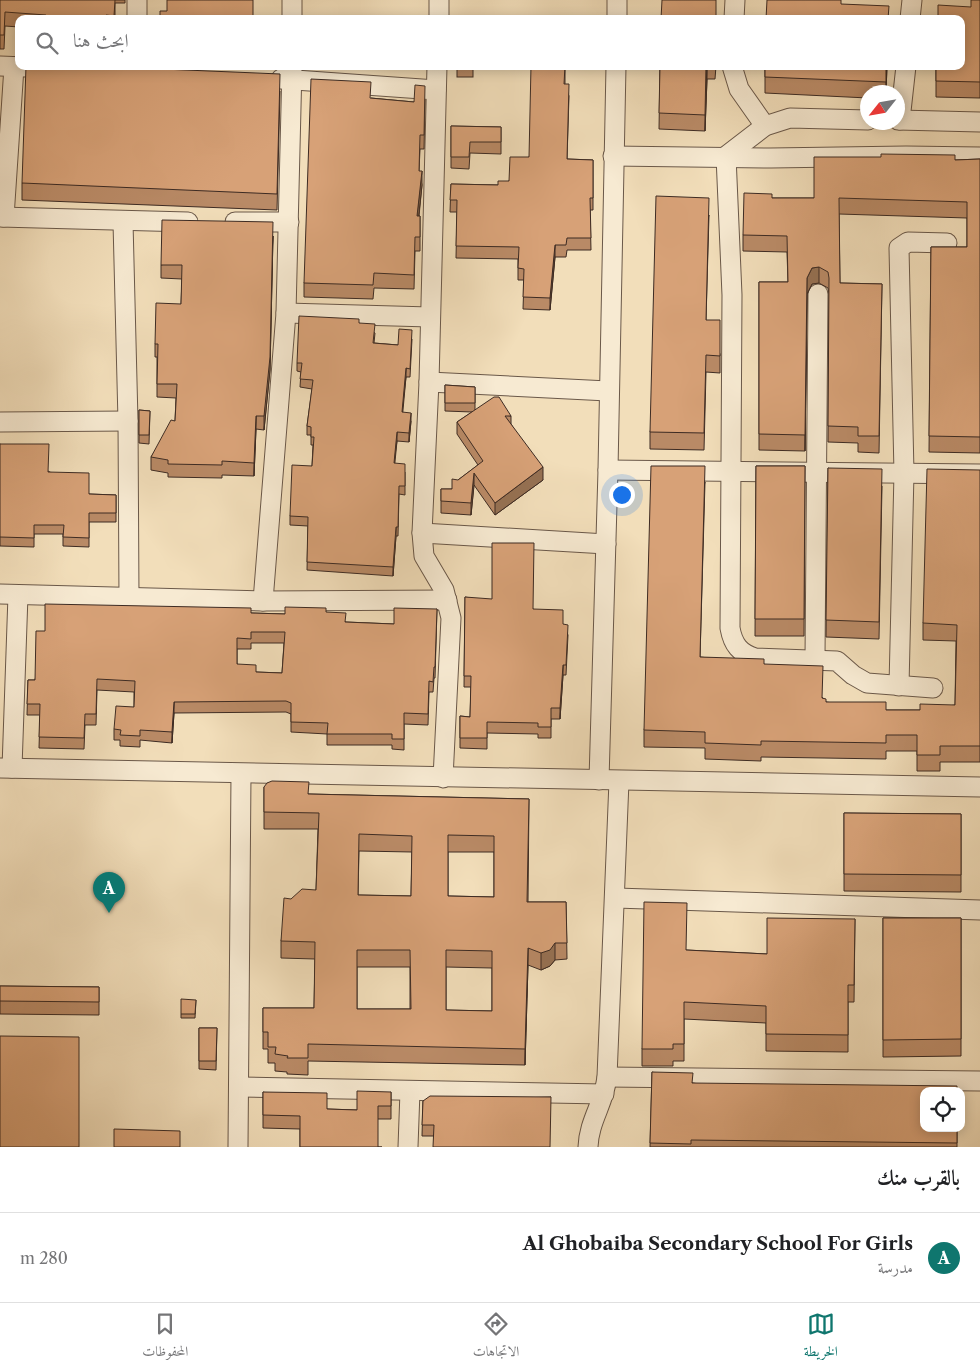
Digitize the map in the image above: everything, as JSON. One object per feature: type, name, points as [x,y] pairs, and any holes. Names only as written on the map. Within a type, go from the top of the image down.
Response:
[{"type":"street","points":[[137,0],[137,15]]},
{"type":"street","points":[[292,0],[292,15]]},
{"type":"street","points":[[439,0],[439,15]]},
{"type":"street","points":[[617,0],[617,15]]},
{"type":"street","points":[[734,15],[735,0]]},
{"type":"street","points":[[910,15],[912,0]]},
{"type":"street","points":[[7,66],[2,217],[123,222],[289,222]]},
{"type":"street","points":[[437,70],[429,382],[422,533],[424,556],[447,600],[452,627],[443,778]]},
{"type":"street","points":[[599,780],[608,470],[608,391],[616,70]]},
{"type":"street","points":[[733,70],[739,89],[765,126]]},
{"type":"street","points":[[904,85],[905,70]]},
{"type":"street","points":[[263,78],[292,73],[436,90]]},
{"type":"street","points":[[263,601],[286,313],[292,73]]},
{"type":"street","points":[[726,156],[765,126],[790,118],[860,120]]},
{"type":"street","points":[[905,120],[980,122]]},
{"type":"street","points":[[613,156],[771,158],[980,157]]},
{"type":"street","points":[[726,156],[732,295],[732,639],[737,648],[745,655],[755,658],[814,658],[836,661],[853,675],[867,683],[933,688]]},
{"type":"street","points":[[123,222],[128,421],[129,598]]},
{"type":"street","points":[[899,686],[904,473],[899,248],[908,242],[947,243]]},
{"type":"street","points":[[814,658],[818,294]]},
{"type":"street","points":[[286,313],[430,317]]},
{"type":"street","points":[[429,382],[608,391]]},
{"type":"street","points":[[0,422],[128,421]]},
{"type":"street","points":[[608,470],[733,469],[980,474]]},
{"type":"street","points":[[422,533],[606,544]]},
{"type":"street","points":[[447,600],[263,601],[9,595],[6,768],[980,787]]},
{"type":"street","points":[[238,1147],[241,774]]},
{"type":"street","points":[[588,1147],[590,1125],[606,1086],[616,898],[619,781]]},
{"type":"street","points":[[616,898],[980,910]]},
{"type":"street","points":[[239,1087],[410,1091],[606,1086],[980,1081]]},
{"type":"street","points":[[408,1147],[410,1091]]},
{"type":"building","points":[[0,0],[115,0],[114,15],[46,15],[5,12],[4,35],[0,35]]},
{"type":"building","points":[[167,0],[253,0],[253,15],[160,15],[160,11],[167,11]]},
{"type":"building","points":[[662,0],[716,0],[716,15],[661,15]]},
{"type":"building","points":[[767,0],[841,0],[841,4],[889,6],[888,15],[766,15]]},
{"type":"building","points":[[971,0],[980,0],[980,82],[936,81],[936,70],[965,70],[965,15],[938,15],[938,5],[971,7]]},
{"type":"building","points":[[26,70],[186,70],[280,74],[277,194],[22,183]]},
{"type":"building","points":[[531,70],[565,70],[564,84],[569,84],[567,159],[593,160],[593,198],[590,198],[591,238],[567,238],[566,245],[555,245],[550,298],[523,297],[524,269],[518,268],[519,247],[456,246],[457,200],[450,200],[451,184],[498,185],[498,181],[509,181],[510,157],[529,157]]},
{"type":"building","points":[[660,70],[706,70],[705,115],[659,113]]},
{"type":"building","points":[[765,70],[886,70],[886,82],[765,77]]},
{"type":"building","points":[[311,79],[371,82],[370,98],[414,102],[415,85],[425,86],[424,135],[420,135],[419,171],[422,171],[417,216],[420,216],[420,237],[415,237],[414,275],[374,273],[373,285],[304,283]]},
{"type":"building","points":[[451,126],[501,127],[501,142],[470,142],[469,157],[451,157]]},
{"type":"building","points":[[881,154],[955,155],[955,160],[980,159],[980,437],[929,436],[931,247],[967,247],[967,202],[839,198],[840,283],[882,284],[879,436],[858,436],[858,427],[828,426],[829,278],[828,272],[819,267],[812,268],[807,278],[805,435],[759,434],[759,282],[788,282],[787,236],[743,235],[744,193],[772,194],[772,198],[814,198],[814,157],[881,157]]},
{"type":"building","points":[[656,196],[709,198],[706,320],[720,320],[720,356],[706,355],[704,433],[650,432]]},
{"type":"building","points":[[162,220],[273,222],[270,357],[264,416],[256,416],[254,463],[222,461],[222,465],[168,464],[168,460],[151,457],[171,420],[175,421],[177,384],[157,384],[158,344],[155,344],[156,303],[181,304],[182,265],[161,265]]},
{"type":"building","points":[[299,316],[359,319],[359,323],[375,324],[373,343],[398,345],[399,329],[412,330],[410,369],[406,368],[402,412],[411,413],[409,433],[397,432],[394,463],[405,464],[405,486],[399,486],[398,527],[396,527],[393,567],[307,562],[308,517],[290,516],[292,465],[312,466],[314,437],[311,437],[311,427],[307,426],[313,380],[300,379],[302,363],[297,363]]},
{"type":"building","points":[[445,385],[475,387],[475,403],[445,403]]},
{"type":"building","points":[[494,397],[499,397],[511,416],[505,416],[543,467],[495,503],[474,473],[471,503],[441,501],[441,489],[452,489],[452,479],[458,480],[483,461],[457,422]]},
{"type":"building","points":[[139,410],[150,411],[149,435],[139,435]]},
{"type":"building","points":[[0,444],[49,444],[48,472],[89,473],[89,494],[116,495],[116,513],[89,513],[89,538],[63,537],[64,525],[34,525],[34,538],[0,537]]},
{"type":"building","points":[[651,466],[705,466],[700,657],[764,659],[764,664],[823,666],[822,698],[826,699],[826,702],[886,702],[886,710],[920,710],[920,704],[955,705],[957,625],[923,623],[927,469],[980,470],[980,746],[940,746],[940,755],[917,755],[917,735],[886,735],[886,743],[761,741],[761,745],[705,743],[705,732],[644,730]]},
{"type":"building","points":[[756,466],[805,466],[804,619],[755,619]]},
{"type":"building","points":[[828,468],[882,469],[879,622],[826,620]]},
{"type":"building","points":[[492,543],[534,543],[533,609],[563,610],[563,624],[568,625],[566,665],[563,665],[560,708],[551,708],[551,727],[538,727],[538,723],[487,722],[487,738],[460,738],[460,716],[470,717],[471,676],[464,676],[465,597],[492,599]]},
{"type":"building","points":[[45,604],[251,608],[251,613],[285,614],[285,607],[326,608],[326,612],[346,613],[345,622],[394,624],[394,608],[437,609],[435,667],[433,682],[429,681],[428,714],[404,713],[404,739],[392,739],[392,734],[327,734],[328,723],[291,722],[291,703],[286,701],[174,702],[172,732],[140,730],[140,736],[120,735],[121,730],[114,729],[116,706],[134,707],[135,681],[97,679],[96,714],[85,714],[84,738],[39,737],[40,704],[27,704],[28,680],[35,680],[36,631],[45,631]],"holes":[[[251,632],[285,632],[282,673],[256,672],[256,665],[237,664],[237,638],[251,639]]]},
{"type":"building","points":[[272,781],[309,782],[308,794],[529,799],[527,902],[566,902],[567,943],[555,943],[550,950],[541,953],[528,948],[525,1049],[308,1044],[308,1058],[287,1058],[288,1056],[275,1054],[276,1047],[268,1047],[268,1032],[263,1032],[263,1008],[314,1008],[315,942],[281,941],[284,898],[291,899],[302,889],[316,890],[319,813],[264,812],[264,787]],"holes":[[[359,834],[412,836],[411,896],[358,895]],[[448,835],[494,836],[494,897],[448,896]],[[357,950],[410,950],[411,1009],[357,1009]],[[446,950],[492,951],[492,1011],[446,1010]]]},
{"type":"building","points":[[844,813],[961,814],[961,875],[844,874]]},
{"type":"building","points":[[644,902],[687,903],[686,950],[767,954],[767,918],[855,919],[854,985],[848,985],[848,1035],[766,1034],[766,1006],[684,1002],[684,1044],[673,1044],[673,1049],[642,1049]]},
{"type":"building","points":[[883,918],[961,918],[961,1039],[883,1040]]},
{"type":"building","points":[[0,986],[99,987],[99,1002],[0,1001]]},
{"type":"building","points":[[181,999],[196,1000],[195,1014],[181,1014]]},
{"type":"building","points":[[199,1028],[217,1028],[216,1061],[199,1061]]},
{"type":"building","points":[[0,1036],[79,1037],[79,1147],[0,1147]]},
{"type":"building","points":[[652,1072],[693,1073],[692,1083],[957,1086],[920,1087],[920,1132],[957,1132],[957,1143],[691,1140],[691,1144],[650,1143]]},
{"type":"building","points":[[357,1091],[391,1092],[391,1106],[378,1106],[378,1147],[300,1147],[300,1116],[263,1115],[263,1092],[327,1093],[327,1109],[357,1110]]},
{"type":"building","points":[[430,1096],[551,1097],[550,1147],[433,1147],[434,1125],[422,1125],[423,1101]]},
{"type":"building","points":[[114,1129],[180,1131],[180,1147],[114,1147]]},
{"type":"place","name":"Al Ghobaiba Secondary School For Girls","points":[[109,913]]}]
